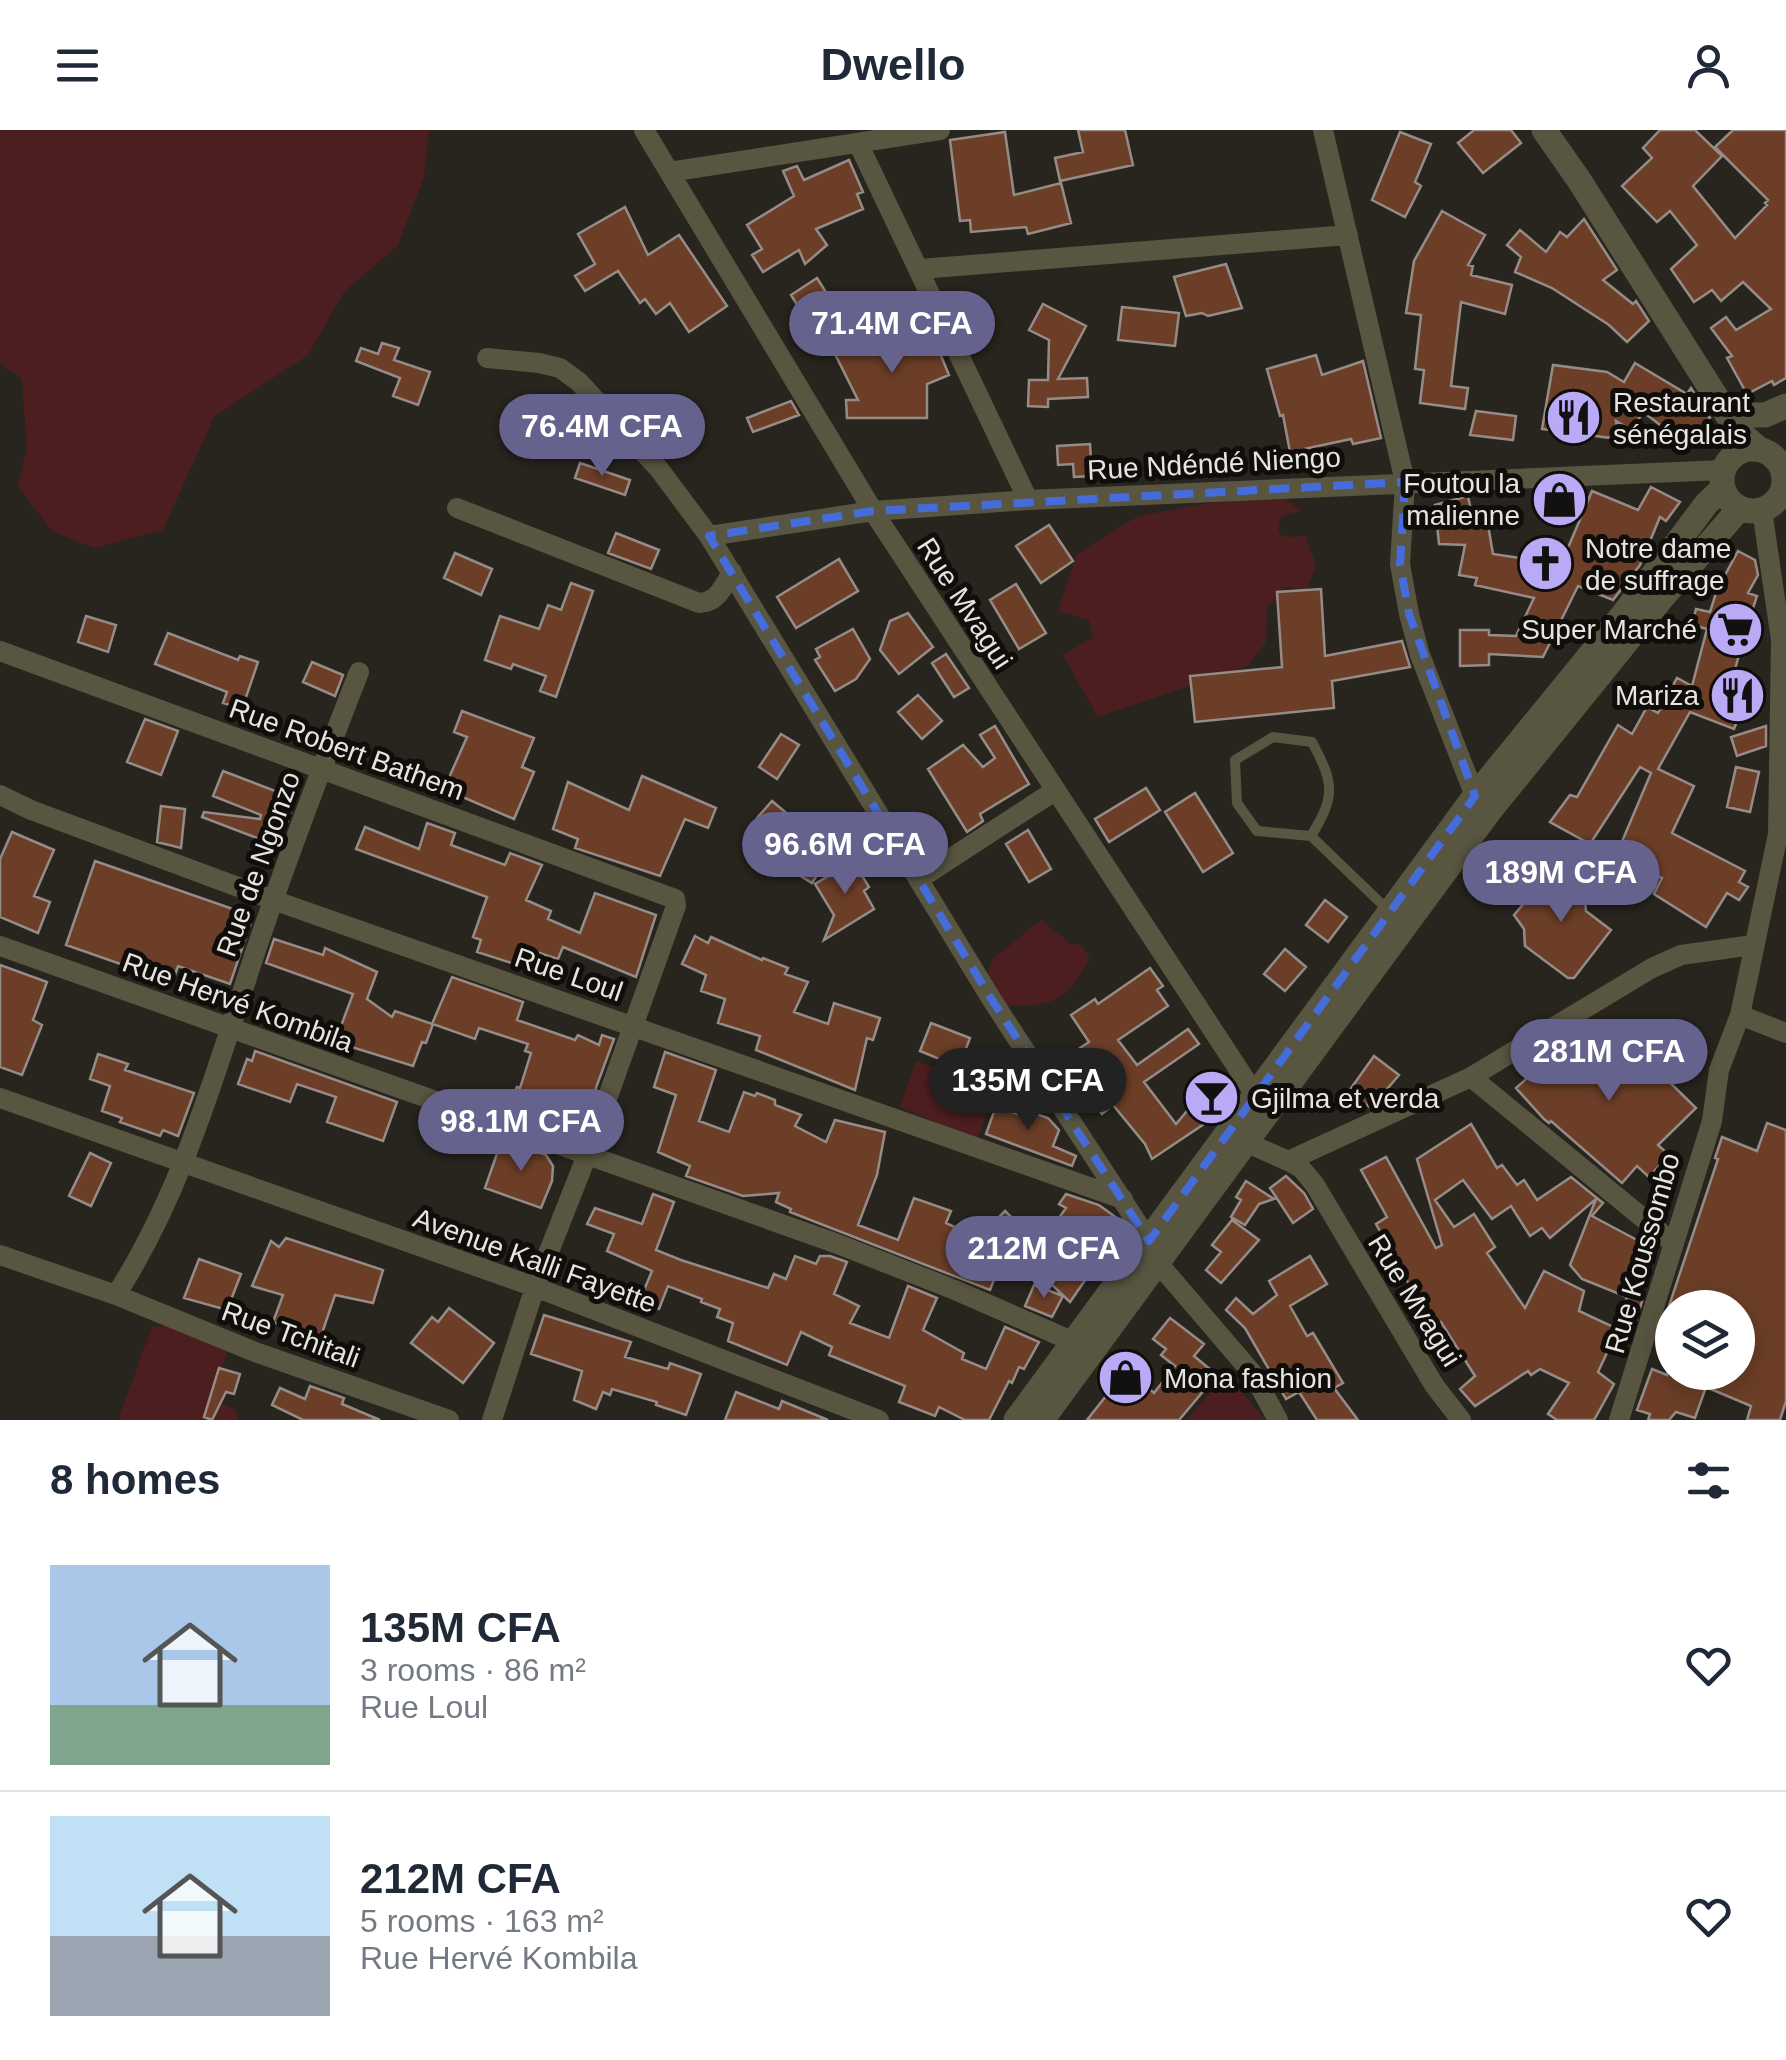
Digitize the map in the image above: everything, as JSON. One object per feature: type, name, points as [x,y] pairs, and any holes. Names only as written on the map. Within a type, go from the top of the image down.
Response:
[{"type":"street","name":"Rue Mvagui","points":[[644,130],[872,512],[1256,1096]]},
{"type":"street","points":[[669,172],[940,130]]},
{"type":"street","points":[[1324,130],[1405,482],[1400,564],[1409,614],[1420,654],[1474,796]]},
{"type":"street","points":[[1544,130],[1772,483]]},
{"type":"street","points":[[859,145],[1028,500]]},
{"type":"street","points":[[920,269],[1348,235]]},
{"type":"street","points":[[487,358],[550,366],[580,382],[658,469],[709,536],[992,1000],[1123,1199],[1153,1252],[1253,1374],[1278,1420]]},
{"type":"street","points":[[1726,411],[1765,415],[1786,407]]},
{"type":"street","points":[[1016,1420],[1074,1342],[1245,1142],[1500,798],[1662,598],[1772,483],[1786,407]]},
{"type":"street","points":[[1726,411],[1721,437],[1726,496],[1772,483]]},
{"type":"street","points":[[1042,1420],[1256,1096],[1474,796],[1622,616],[1742,450],[1772,483]]},
{"type":"street","name":"Rue Ndéndé Niengo","points":[[709,536],[872,512],[1028,500],[1405,482],[1724,473]]},
{"type":"street","name":"Rue Koussombo","points":[[1619,1420],[1712,1121],[1719,1070],[1740,1015],[1778,834],[1780,640],[1772,483]]},
{"type":"street","points":[[457,508],[699,603],[717,596],[732,572]]},
{"type":"street","name":"Rue Robert Bathem","points":[[0,651],[676,899],[632,1025]]},
{"type":"street","name":"Rue de Ngonzo","points":[[116,1294],[135,1265],[183,1164],[274,900],[359,672]]},
{"type":"street","points":[[919,880],[1056,790]]},
{"type":"street","name":"Rue Loul","points":[[0,795],[274,900],[1123,1199]]},
{"type":"street","points":[[1245,1142],[1288,1162],[1471,1077],[1652,968],[1682,955],[1753,945]]},
{"type":"street","name":"Rue Hervé Kombila","points":[[0,946],[835,1242],[1074,1342]]},
{"type":"street","points":[[1740,1015],[1786,1033]]},
{"type":"street","points":[[492,1420],[535,1287],[587,1156],[632,1025]]},
{"type":"street","points":[[1471,1077],[1672,1242]]},
{"type":"street","name":"Avenue Kalli Fayette","points":[[0,1098],[535,1287],[879,1420]]},
{"type":"street","name":"Rue Mvagui","points":[[1288,1162],[1301,1168],[1314,1184],[1434,1385],[1461,1420]]},
{"type":"street","name":"Rue Tchitali","points":[[0,1255],[116,1294],[254,1352],[449,1420]]},
{"type":"lane","points":[[1311,836],[1327,810],[1329,772],[1312,742],[1273,737],[1235,760],[1237,803],[1257,831],[1311,836],[1390,912]]},
{"type":"highlighted area","points":[[1405,482],[1400,564],[1409,614],[1475,796],[1149,1241],[992,1000],[709,536],[873,511]]},
{"type":"shaded area","points":[[0,130],[429,130],[424,177],[398,245],[344,292],[308,355],[214,417],[163,530],[95,548],[53,532],[17,486],[27,450],[22,379],[0,364]]},
{"type":"shaded area","points":[[1277,491],[1301,511],[1281,516],[1278,532],[1285,537],[1306,536],[1316,566],[1306,590],[1284,587],[1278,600],[1267,606],[1266,642],[1248,666],[1098,717],[1063,655],[1093,637],[1089,620],[1058,611],[1077,554],[1138,516]]},
{"type":"shaded area","points":[[1041,920],[1071,944],[1081,945],[1090,958],[1073,984],[1056,999],[1035,1005],[1003,1006],[987,975],[993,959]]},
{"type":"shaded area","points":[[916,1061],[995,1090],[977,1140],[900,1107]]},
{"type":"shaded area","points":[[177,1324],[230,1345],[211,1398],[237,1411],[238,1420],[118,1420],[152,1327]]},
{"type":"shaded area","points":[[1227,1374],[1265,1420],[1187,1420],[1189,1417]]},
{"type":"building","points":[[1078,130],[1125,130],[1133,165],[1060,181],[1055,158],[1083,152]]},
{"type":"building","points":[[1474,130],[1511,130],[1521,143],[1483,173],[1458,143]]},
{"type":"building","points":[[1660,130],[1695,130],[1722,156],[1693,186],[1735,238],[1768,200],[1715,147],[1733,130],[1786,130],[1786,378],[1774,385],[1772,381],[1747,394],[1727,358],[1732,356],[1711,328],[1726,317],[1736,330],[1771,309],[1743,282],[1721,301],[1712,290],[1694,302],[1671,269],[1697,245],[1670,211],[1657,222],[1622,186],[1652,158],[1643,148]]},
{"type":"building","points":[[1005,132],[1014,195],[1061,183],[1071,223],[1028,234],[1026,227],[971,232],[970,220],[960,221],[950,140]]},
{"type":"building","points":[[1400,132],[1431,144],[1415,182],[1421,186],[1405,217],[1372,200]]},
{"type":"building","points":[[849,160],[863,192],[857,194],[863,209],[816,229],[827,245],[805,264],[799,250],[763,272],[752,255],[762,249],[747,225],[794,196],[783,171],[797,166],[804,180]]},
{"type":"building","points":[[625,207],[648,255],[679,235],[727,306],[689,332],[670,303],[656,314],[645,299],[640,303],[618,271],[585,291],[575,276],[595,264],[578,234]]},
{"type":"building","points":[[1442,211],[1485,235],[1468,265],[1473,266],[1471,275],[1512,285],[1505,314],[1461,302],[1451,386],[1468,388],[1465,409],[1420,403],[1424,370],[1415,369],[1421,315],[1406,313],[1414,261]]},
{"type":"building","points":[[1584,219],[1617,270],[1603,280],[1633,304],[1636,301],[1649,321],[1627,342],[1609,325],[1552,288],[1515,272],[1521,257],[1507,245],[1520,230],[1546,252],[1560,232],[1567,237]]},
{"type":"building","points":[[1226,264],[1242,308],[1208,316],[1186,316],[1174,277]]},
{"type":"building","points":[[817,278],[834,305],[808,322],[791,295]]},
{"type":"building","points":[[1043,304],[1086,326],[1058,379],[1087,378],[1088,397],[1048,399],[1048,407],[1028,406],[1029,380],[1048,380],[1049,340],[1029,330]]},
{"type":"building","points":[[1122,307],[1179,313],[1175,346],[1118,340]]},
{"type":"building","points":[[927,322],[949,375],[927,384],[927,418],[847,418],[846,400],[858,400],[834,352],[867,336],[875,352],[909,338],[906,330]]},
{"type":"building","points":[[382,343],[399,348],[394,360],[430,372],[418,405],[393,396],[400,378],[356,361],[361,348],[378,354]]},
{"type":"building","points":[[1316,355],[1322,375],[1363,361],[1381,438],[1353,444],[1351,439],[1290,452],[1283,415],[1280,416],[1267,369]]},
{"type":"building","points":[[1635,363],[1687,394],[1691,388],[1710,418],[1688,446],[1643,412],[1632,430],[1616,421],[1618,439],[1542,429],[1553,365],[1607,372],[1624,382]]},
{"type":"building","points":[[791,401],[799,415],[753,432],[747,418]]},
{"type":"building","points":[[1476,411],[1516,416],[1513,440],[1470,435]]},
{"type":"building","points":[[1090,444],[1092,476],[1074,477],[1073,464],[1058,465],[1057,446]]},
{"type":"building","points":[[580,463],[630,480],[625,495],[575,478]]},
{"type":"building","points":[[1651,487],[1680,502],[1666,521],[1660,517],[1640,565],[1613,600],[1578,586],[1543,657],[1489,654],[1489,665],[1460,666],[1460,630],[1489,630],[1489,635],[1516,636],[1534,598],[1475,585],[1477,578],[1459,575],[1465,545],[1439,544],[1435,505],[1468,496],[1473,521],[1487,519],[1493,554],[1520,558],[1521,554],[1562,562],[1592,491],[1638,510]]},
{"type":"building","points":[[1049,525],[1073,561],[1041,583],[1016,546]]},
{"type":"building","points":[[616,533],[659,550],[651,569],[608,553]]},
{"type":"building","points":[[1738,551],[1755,560],[1758,575],[1748,593],[1757,596],[1748,623],[1756,625],[1751,641],[1743,639],[1729,693],[1746,700],[1734,729],[1690,712],[1658,769],[1694,786],[1672,833],[1745,871],[1739,882],[1748,887],[1739,900],[1727,893],[1706,927],[1654,894],[1662,878],[1615,858],[1651,773],[1640,767],[1590,844],[1550,822],[1570,795],[1577,797],[1618,725],[1632,734],[1647,707],[1658,713],[1677,678],[1692,686],[1707,629],[1692,625],[1696,609],[1710,612]]},
{"type":"building","points":[[455,553],[492,569],[481,595],[444,578]]},
{"type":"building","points":[[839,559],[858,591],[796,628],[777,597]]},
{"type":"building","points":[[571,583],[593,591],[556,697],[540,691],[546,676],[513,664],[511,669],[485,660],[500,616],[539,629],[548,605],[561,610]]},
{"type":"building","points":[[1016,584],[1046,633],[1019,649],[990,600]]},
{"type":"building","points":[[1321,589],[1325,656],[1402,641],[1410,667],[1332,681],[1334,708],[1195,722],[1190,676],[1282,667],[1277,592]]},
{"type":"building","points":[[908,613],[933,647],[899,674],[880,650],[890,621]]},
{"type":"building","points":[[86,616],[116,625],[108,652],[78,642]]},
{"type":"building","points":[[853,629],[870,659],[856,679],[835,691],[815,660],[820,657],[816,649]]},
{"type":"building","points":[[168,633],[238,660],[240,656],[258,662],[242,709],[223,703],[227,692],[155,664]]},
{"type":"building","points":[[946,654],[969,688],[954,697],[932,663]]},
{"type":"building","points":[[312,662],[343,675],[335,696],[303,682]]},
{"type":"building","points":[[918,695],[942,721],[922,739],[898,712]]},
{"type":"building","points":[[462,711],[534,738],[522,767],[534,772],[514,819],[444,789],[467,737],[454,732]]},
{"type":"building","points":[[145,719],[178,731],[161,775],[127,762]]},
{"type":"building","points":[[995,726],[1029,784],[980,814],[983,821],[967,832],[928,769],[963,745],[983,767],[995,758],[980,735]]},
{"type":"building","points":[[1766,726],[1766,746],[1737,756],[1731,737]]},
{"type":"building","points":[[781,734],[799,745],[777,779],[759,767]]},
{"type":"building","points":[[1736,767],[1759,772],[1750,812],[1727,807]]},
{"type":"building","points":[[223,771],[296,799],[278,846],[202,817],[204,812],[260,819],[261,815],[213,796]]},
{"type":"building","points":[[642,776],[716,808],[708,828],[685,819],[660,876],[575,848],[578,839],[553,829],[568,782],[629,810]]},
{"type":"building","points":[[1146,788],[1160,810],[1109,842],[1095,819]]},
{"type":"building","points":[[1195,793],[1233,853],[1203,872],[1165,812]]},
{"type":"building","points":[[772,801],[791,817],[775,835],[757,818]]},
{"type":"building","points":[[161,806],[185,809],[181,848],[157,842]]},
{"type":"building","points":[[823,818],[845,831],[812,883],[789,869]]},
{"type":"building","points":[[427,823],[455,833],[451,845],[505,865],[510,853],[542,865],[526,900],[551,911],[548,919],[580,933],[595,893],[656,915],[636,977],[563,947],[558,959],[524,948],[518,965],[477,952],[481,940],[473,937],[487,897],[356,849],[365,827],[419,849]]},
{"type":"building","points":[[1028,830],[1051,869],[1029,882],[1006,844]]},
{"type":"building","points":[[12,832],[54,850],[34,896],[50,902],[38,933],[0,917],[0,859]]},
{"type":"building","points":[[95,861],[253,916],[230,984],[178,966],[175,975],[152,966],[149,974],[66,945]]},
{"type":"building","points":[[853,861],[869,887],[864,891],[874,909],[824,940],[834,915],[815,884]]},
{"type":"building","points":[[1555,867],[1584,893],[1586,911],[1611,930],[1574,978],[1568,978],[1525,946],[1524,929],[1514,915]]},
{"type":"building","points":[[1325,900],[1347,917],[1328,942],[1306,925]]},
{"type":"building","points":[[695,936],[708,943],[711,937],[788,968],[785,974],[808,982],[794,1012],[828,1024],[834,1003],[880,1018],[873,1040],[867,1038],[855,1090],[756,1050],[760,1036],[718,1023],[725,999],[701,991],[706,975],[682,964]]},
{"type":"building","points":[[274,939],[323,955],[325,948],[377,972],[367,999],[392,1017],[395,1011],[432,1024],[452,977],[523,1002],[517,1020],[575,1040],[578,1035],[599,1045],[602,1035],[614,1039],[586,1115],[532,1095],[526,1110],[510,1104],[517,1087],[520,1088],[531,1053],[525,1051],[528,1044],[479,1028],[475,1039],[433,1024],[413,1066],[335,1042],[353,994],[266,963]]},
{"type":"building","points":[[1285,949],[1306,967],[1285,991],[1264,974]]},
{"type":"building","points":[[0,965],[47,982],[33,1020],[42,1025],[22,1075],[0,1067]]},
{"type":"building","points":[[1150,968],[1163,986],[1157,990],[1168,1006],[1118,1040],[1137,1065],[1188,1029],[1199,1044],[1144,1082],[1176,1124],[1214,1079],[1231,1093],[1207,1122],[1152,1159],[1145,1144],[1113,1105],[1102,1114],[1085,1092],[1076,1098],[1054,1065],[1089,1042],[1071,1015],[1095,999],[1098,1004]]},
{"type":"building","points":[[931,1023],[970,1038],[959,1067],[920,1051]]},
{"type":"building","points":[[1599,1029],[1621,1054],[1638,1038],[1654,1056],[1648,1061],[1696,1108],[1658,1145],[1669,1155],[1649,1177],[1637,1166],[1622,1183],[1544,1119],[1516,1088],[1558,1051],[1569,1056]]},
{"type":"building","points":[[255,1051],[397,1102],[383,1141],[327,1122],[336,1097],[297,1084],[290,1102],[238,1084],[247,1059],[252,1061]]},
{"type":"building","points":[[665,1052],[716,1070],[699,1121],[729,1132],[744,1092],[775,1100],[775,1105],[801,1115],[795,1126],[826,1142],[835,1120],[885,1132],[877,1175],[858,1225],[898,1240],[914,1198],[951,1211],[946,1223],[975,1237],[965,1257],[998,1270],[990,1290],[790,1212],[791,1209],[776,1202],[779,1193],[743,1196],[686,1176],[690,1166],[658,1152],[676,1095],[654,1087]]},
{"type":"building","points":[[98,1054],[128,1064],[125,1070],[194,1093],[178,1136],[163,1130],[160,1136],[102,1111],[110,1086],[90,1079]]},
{"type":"building","points":[[1374,1056],[1399,1075],[1371,1108],[1349,1091]]},
{"type":"building","points":[[996,1106],[1020,1115],[1022,1109],[1048,1118],[1059,1130],[1053,1146],[1076,1156],[1072,1166],[986,1134]]},
{"type":"building","points":[[1767,1123],[1786,1130],[1786,1401],[1780,1420],[1747,1420],[1751,1406],[1713,1390],[1755,1390],[1755,1290],[1674,1290],[1722,1137],[1757,1151]]},
{"type":"building","points":[[1471,1124],[1497,1168],[1502,1165],[1517,1185],[1524,1180],[1537,1200],[1571,1177],[1603,1203],[1592,1216],[1648,1246],[1638,1261],[1642,1263],[1630,1293],[1643,1298],[1635,1324],[1619,1318],[1627,1297],[1582,1279],[1570,1265],[1596,1199],[1550,1238],[1542,1228],[1530,1236],[1511,1206],[1492,1219],[1463,1180],[1435,1200],[1454,1227],[1474,1214],[1495,1247],[1487,1253],[1525,1308],[1544,1271],[1584,1291],[1579,1311],[1618,1329],[1598,1372],[1614,1384],[1594,1420],[1557,1420],[1548,1414],[1569,1383],[1540,1369],[1531,1375],[1528,1371],[1475,1406],[1460,1389],[1475,1376],[1441,1322],[1433,1328],[1376,1224],[1387,1217],[1361,1170],[1386,1157],[1436,1248],[1442,1245],[1417,1159]]},
{"type":"building","points":[[502,1139],[546,1155],[553,1166],[552,1181],[541,1208],[485,1188]]},
{"type":"building","points":[[90,1153],[111,1163],[91,1206],[69,1196]]},
{"type":"building","points":[[1286,1176],[1304,1193],[1313,1209],[1293,1223],[1270,1188]]},
{"type":"building","points":[[1246,1181],[1274,1199],[1259,1204],[1245,1225],[1231,1217],[1241,1200],[1236,1197]]},
{"type":"building","points":[[653,1194],[674,1202],[656,1250],[681,1260],[768,1288],[774,1274],[786,1279],[795,1256],[816,1264],[820,1256],[847,1262],[834,1294],[859,1306],[850,1323],[889,1338],[908,1286],[937,1298],[923,1330],[964,1353],[962,1359],[986,1369],[1005,1327],[1039,1342],[1024,1369],[1019,1367],[1012,1383],[1009,1381],[989,1420],[965,1420],[939,1407],[935,1416],[899,1402],[905,1386],[829,1355],[832,1347],[801,1332],[787,1365],[728,1341],[733,1323],[717,1317],[720,1309],[701,1302],[702,1299],[668,1286],[659,1309],[639,1302],[652,1271],[607,1251],[614,1234],[587,1224],[595,1208],[642,1224]]},
{"type":"building","points":[[1066,1194],[1099,1205],[1118,1219],[1130,1237],[1105,1271],[1085,1256],[1093,1242],[1059,1218],[1066,1208],[1059,1204]]},
{"type":"building","points":[[1005,1211],[1025,1230],[1010,1245],[990,1226]]},
{"type":"building","points":[[1232,1220],[1259,1240],[1221,1283],[1206,1270],[1221,1252],[1212,1245]]},
{"type":"building","points":[[286,1238],[383,1270],[373,1303],[335,1295],[318,1345],[303,1339],[305,1333],[273,1322],[283,1295],[252,1286],[271,1241],[279,1247]]},
{"type":"building","points":[[1310,1256],[1327,1284],[1290,1306],[1307,1336],[1313,1333],[1343,1383],[1334,1388],[1358,1420],[1317,1420],[1299,1392],[1286,1399],[1245,1328],[1226,1310],[1236,1298],[1253,1314],[1277,1295],[1269,1281]]},
{"type":"building","points":[[199,1259],[241,1274],[227,1310],[184,1298]]},
{"type":"building","points":[[1057,1260],[1090,1273],[1070,1302],[1048,1281]]},
{"type":"building","points":[[1034,1285],[1063,1296],[1052,1317],[1025,1306]]},
{"type":"building","points":[[449,1308],[494,1343],[463,1383],[411,1343],[432,1317],[438,1322]]},
{"type":"building","points":[[544,1315],[631,1342],[625,1357],[668,1369],[670,1363],[701,1374],[686,1415],[612,1389],[610,1395],[603,1392],[596,1409],[574,1400],[582,1371],[531,1354]]},
{"type":"building","points":[[1170,1318],[1204,1344],[1194,1356],[1217,1375],[1179,1420],[1087,1420],[1117,1382],[1112,1378],[1122,1366],[1154,1393],[1175,1366],[1161,1355],[1166,1349],[1153,1339]]},
{"type":"building","points":[[219,1368],[240,1374],[234,1394],[226,1392],[212,1420],[204,1417]]},
{"type":"building","points":[[1652,1369],[1655,1390],[1705,1390],[1695,1418],[1676,1412],[1669,1420],[1648,1420],[1650,1414],[1637,1410]]},
{"type":"building","points":[[310,1386],[344,1398],[342,1404],[380,1420],[303,1420],[272,1405],[280,1388],[305,1399]]},
{"type":"building","points":[[736,1392],[779,1409],[782,1401],[828,1420],[725,1420]]},
{"type":"place","name":"Restaurant sénégalais","points":[[1574,418]]},
{"type":"place","name":"Foutou la malienne","points":[[1559,499]]},
{"type":"place","name":"Notre dame de suffrage","points":[[1546,564]]},
{"type":"place","name":"Super Marché","points":[[1736,629]]},
{"type":"place","name":"Mariza","points":[[1738,695]]},
{"type":"place","name":"Gjilma et verda","points":[[1212,1098]]},
{"type":"place","name":"Mona fashion","points":[[1125,1378]]}]
